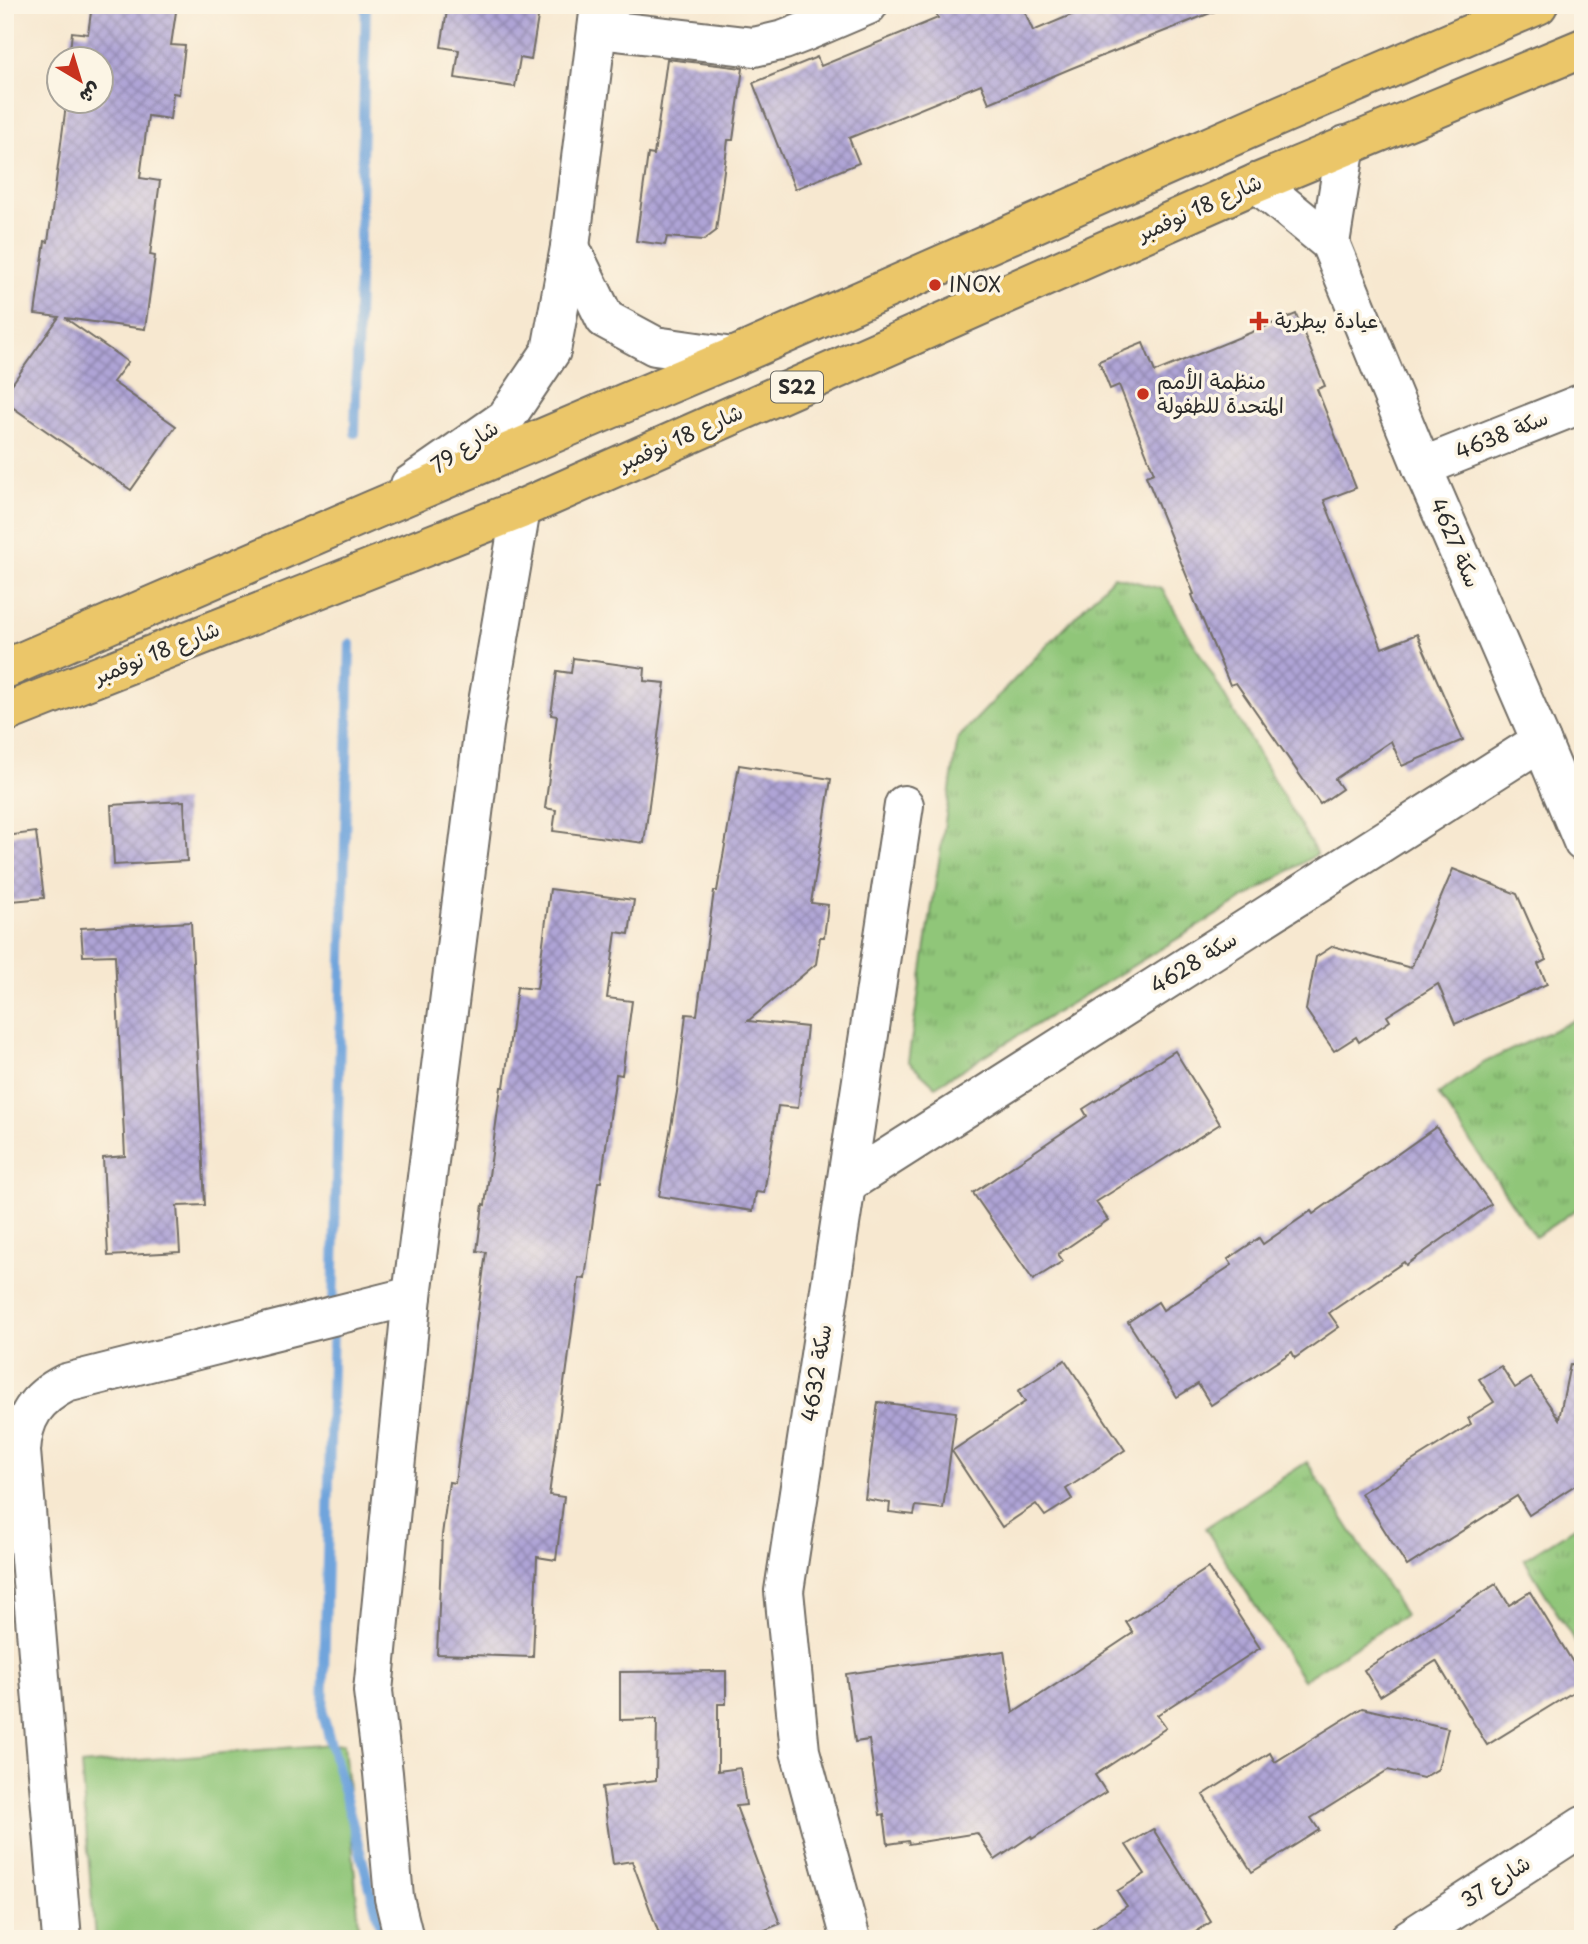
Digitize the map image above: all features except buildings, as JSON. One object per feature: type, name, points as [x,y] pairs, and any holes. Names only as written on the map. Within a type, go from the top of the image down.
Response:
[{"type":"main road","name":"شارع 18 نوفمبر","points":[[5,669],[733,357],[1257,125],[1538,5]]},
{"type":"main road","name":"شارع 18 نوفمبر","points":[[5,713],[521,509],[1257,183],[1583,48]]},
{"type":"street","points":[[599,17],[754,47],[796,36],[869,5]]},
{"type":"street","name":"79 شارع","points":[[373,510],[506,418],[551,351],[570,247],[599,17]]},
{"type":"street","points":[[1329,243],[1346,145]]},
{"type":"street","name":"سكة 4627","points":[[1257,183],[1329,243],[1583,842]]},
{"type":"street","points":[[570,247],[605,319],[655,346],[733,357]]},
{"type":"street","name":"سكة 4638","points":[[1422,467],[1583,403]]},
{"type":"street","points":[[404,1939],[394,1898],[373,1691],[412,1296],[484,726],[521,509]]},
{"type":"street","name":"سكة 4628","points":[[846,1184],[1541,741]]},
{"type":"street","name":"سكة 4632","points":[[852,1939],[800,1751],[784,1591],[905,805]]},
{"type":"street","points":[[62,1939],[21,1451],[26,1422],[19,1413],[66,1383],[412,1296]]},
{"type":"street","name":"شارع 37","points":[[1409,1939],[1583,1826]]},
{"type":"green space","points":[[1114,576],[1162,589],[1317,854],[935,1086],[908,1061],[958,738]]},
{"type":"green space","points":[[1579,1018],[1583,1024],[1583,1205],[1535,1237],[1438,1094],[1485,1062]]},
{"type":"green space","points":[[1307,1462],[1405,1615],[1303,1680],[1205,1528]]},
{"type":"green space","points":[[1583,1522],[1583,1655],[1524,1559]]},
{"type":"green space","points":[[344,1743],[360,1939],[95,1939],[81,1765]]},
{"type":"waterway","points":[[355,433],[366,5]]},
{"type":"waterway","points":[[333,1308],[350,644]]},
{"type":"waterway","points":[[333,1323],[323,1715],[384,1939]]},
{"type":"place","name":"INOX","points":[[935,285]]},
{"type":"place","name":"عيادة بيطرية","points":[[1259,321]]},
{"type":"place","name":"منظمة الأمم المتحدة للطفولة","points":[[1143,394]]}]
